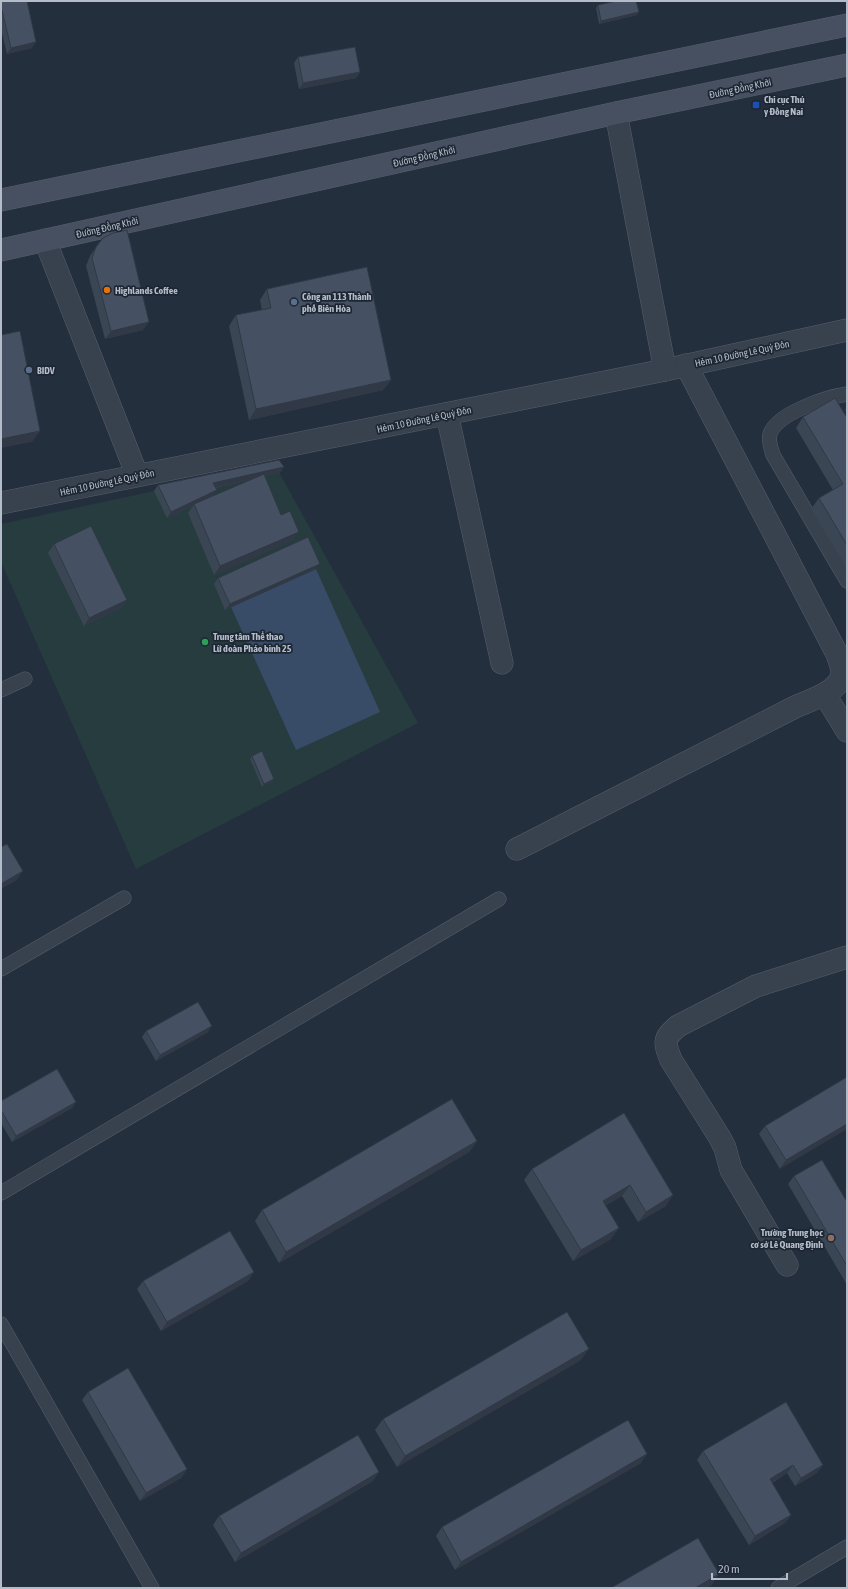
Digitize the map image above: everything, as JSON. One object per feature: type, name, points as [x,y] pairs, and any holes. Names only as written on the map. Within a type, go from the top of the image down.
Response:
[{"type":"main road","points":[[1,200],[847,25]]},
{"type":"main road","name":"Đường Đồng Khởi","points":[[1,250],[616,114],[847,65]]},
{"type":"street","points":[[616,114],[665,370]]},
{"type":"street","points":[[45,240],[137,475]]},
{"type":"street","name":"Hẻm 10 Đường Lê Quý Đôn","points":[[1,504],[137,475],[665,370],[847,330]]},
{"type":"street","points":[[517,849],[797,706],[825,695],[841,680],[842,671],[836,654],[686,365]]},
{"type":"street","points":[[447,414],[502,663]]},
{"type":"street","points":[[825,695],[847,731]]},
{"type":"street","points":[[787,1265],[731,1170],[725,1148],[720,1138],[671,1060],[666,1046],[667,1038],[668,1034],[678,1026],[756,986],[847,957]]},
{"type":"lane","points":[[847,394],[818,400],[792,414],[773,428],[770,434],[769,442],[773,455],[847,580]]},
{"type":"lane","points":[[1,690],[25,679]]},
{"type":"lane","points":[[1,969],[124,898]]},
{"type":"lane","points":[[1,1193],[499,899]]},
{"type":"lane","points":[[1,1324],[152,1588]]},
{"type":"lane","points":[[778,1588],[847,1547]]},
{"type":"green space","name":"Trung tâm Thể thao Lữ đoàn Pháo binh 25","points":[[275,465],[418,723],[136,869],[1,562],[1,524]]},
{"type":"water","points":[[316,569],[380,712],[296,750],[231,607]]},
{"type":"building","points":[[1,1],[27,1],[36,42],[11,48]]},
{"type":"building","points":[[616,1],[636,1],[639,12],[601,21],[598,5]]},
{"type":"building","points":[[355,47],[360,72],[303,83],[298,57]]},
{"type":"building","points":[[127,230],[149,322],[111,331],[92,258],[96,247],[103,238],[113,233]]},
{"type":"building","points":[[367,267],[391,380],[256,409],[236,315],[271,308],[267,289]]},
{"type":"building","points":[[20,331],[40,431],[1,439],[1,335]]},
{"type":"building","points":[[835,398],[847,418],[847,545],[819,498],[843,484],[803,417]]},
{"type":"building","points":[[279,460],[284,467],[213,483],[217,490],[171,512],[158,485]]},
{"type":"building","points":[[264,474],[281,515],[290,511],[299,532],[220,566],[194,504]]},
{"type":"building","points":[[91,526],[127,600],[89,618],[54,544]]},
{"type":"building","points":[[308,537],[320,564],[230,604],[218,578]]},
{"type":"building","points":[[262,751],[274,779],[264,784],[252,756]]},
{"type":"building","points":[[7,844],[23,871],[1,884],[1,847]]},
{"type":"building","points":[[198,1002],[212,1026],[160,1055],[146,1031]]},
{"type":"building","points":[[57,1069],[76,1102],[16,1136],[1,1110],[1,1101]]},
{"type":"building","points":[[847,1077],[847,1124],[786,1160],[765,1126]]},
{"type":"building","points":[[452,1099],[477,1141],[286,1252],[262,1210]]},
{"type":"building","points":[[624,1113],[673,1195],[646,1212],[630,1185],[603,1201],[619,1228],[581,1250],[532,1169]]},
{"type":"building","points":[[822,1160],[847,1202],[847,1266],[794,1176]]},
{"type":"building","points":[[230,1231],[254,1272],[167,1322],[143,1281]]},
{"type":"building","points":[[567,1312],[589,1349],[405,1456],[383,1419]]},
{"type":"building","points":[[128,1368],[187,1469],[146,1493],[88,1392]]},
{"type":"building","points":[[786,1402],[823,1465],[801,1478],[793,1465],[770,1479],[791,1515],[755,1536],[703,1451]]},
{"type":"building","points":[[628,1420],[647,1454],[461,1562],[442,1527]]},
{"type":"building","points":[[358,1435],[379,1472],[241,1553],[219,1516]]},
{"type":"building","points":[[698,1538],[719,1574],[695,1588],[611,1588]]},
{"type":"place","name":"Chi cục Thú y Đồng Nai","points":[[756,105]]},
{"type":"place","name":"Highlands Coffee","points":[[107,290]]},
{"type":"place","name":"Công an 113 Thành phố Biên Hòa","points":[[294,302]]},
{"type":"place","name":"BIDV","points":[[29,370]]},
{"type":"place","name":"Trung tâm Thể thao Lữ đoàn Pháo binh 25","points":[[205,642]]},
{"type":"place","name":"Trường Trung học cơ sở Lê Quang Định","points":[[831,1238]]}]
